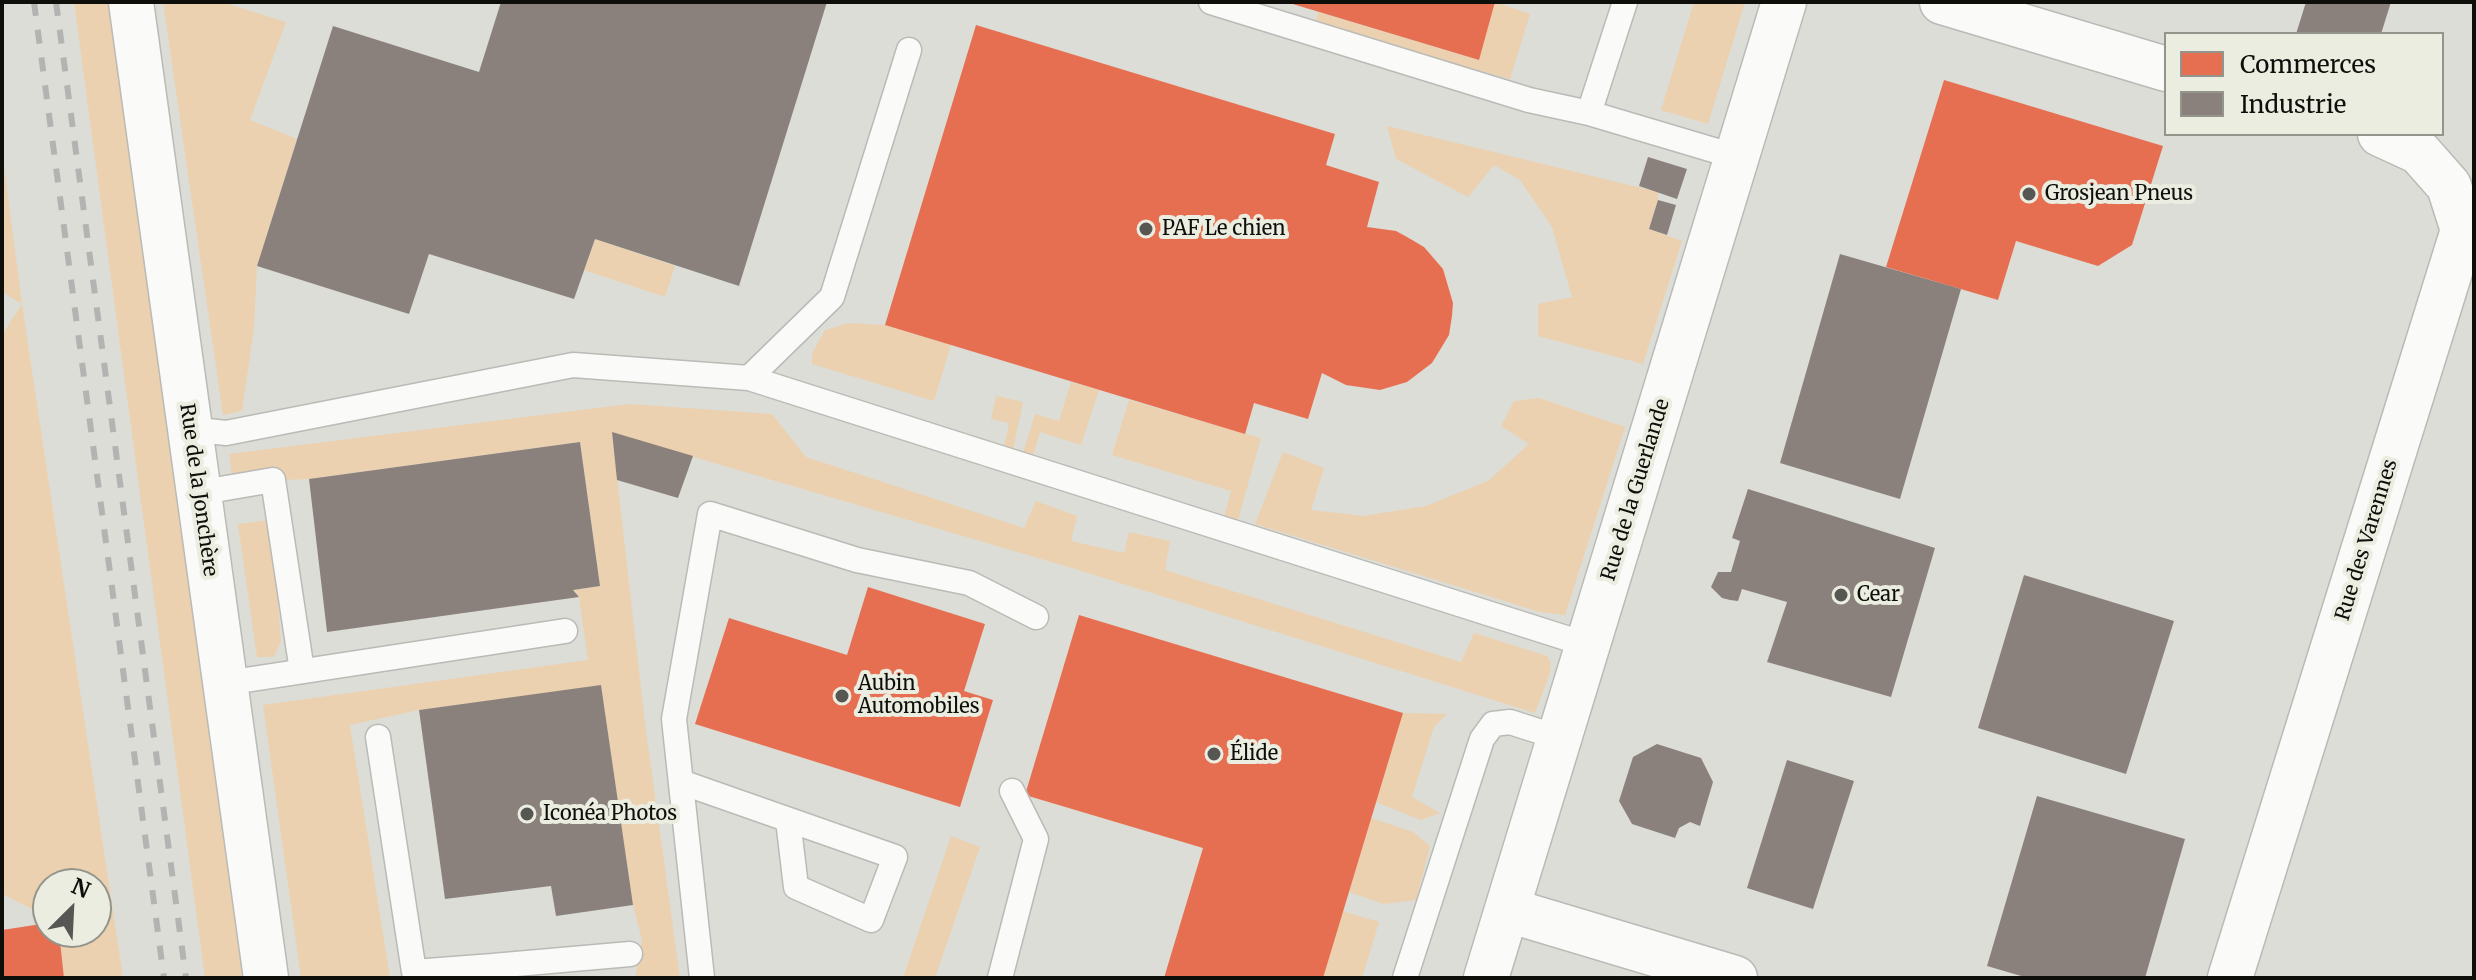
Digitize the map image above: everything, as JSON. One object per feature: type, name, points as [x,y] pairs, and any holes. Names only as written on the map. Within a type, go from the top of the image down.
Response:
[{"type":"street","name":"Rue de la Jonchère","points":[[131,2],[266,978]]},
{"type":"street","name":"Rue de la Guerlande","points":[[1486,978],[1784,2]]},
{"type":"street","points":[[1942,2],[2164,68]]},
{"type":"street","name":"Rue des Varennes","points":[[2230,978],[2463,230],[2449,186],[2419,152],[2384,136]]},
{"type":"street","points":[[1508,910],[1735,978]]},
{"type":"lane","points":[[1211,2],[1529,100],[1589,113],[1737,157]]},
{"type":"lane","points":[[1589,113],[1625,2]]},
{"type":"lane","points":[[749,378],[832,297],[909,50]]},
{"type":"lane","points":[[189,429],[226,433],[573,365],[749,378],[1588,645]]},
{"type":"lane","points":[[197,493],[273,480],[302,671]]},
{"type":"lane","points":[[702,978],[674,719],[710,514],[857,560],[969,583],[1036,617]]},
{"type":"lane","points":[[226,683],[565,631]]},
{"type":"lane","points":[[1405,978],[1482,739],[1493,724],[1510,722],[1560,738]]},
{"type":"lane","points":[[378,737],[414,972],[493,972],[630,954]]},
{"type":"lane","points":[[681,782],[895,857],[871,920],[796,887],[788,820]]},
{"type":"lane","points":[[1000,978],[1036,839],[1012,791]]},
{"type":"shaded area","points":[[74,2],[110,2],[252,978],[205,978]]},
{"type":"shaded area","points":[[163,2],[222,2],[286,22],[250,120],[297,139],[257,266],[254,328],[242,411],[223,415]]},
{"type":"shaded area","points":[[1495,2],[1530,14],[1510,79],[1315,25],[1318,12],[1478,60]]},
{"type":"shaded area","points":[[1694,2],[1745,2],[1708,124],[1661,110]]},
{"type":"shaded area","points":[[1387,126],[1658,192],[1649,229],[1682,241],[1643,364],[1538,336],[1538,304],[1572,297],[1552,227],[1520,180],[1494,165],[1468,197],[1396,159]]},
{"type":"shaded area","points":[[2,151],[22,304],[2,292]]},
{"type":"shaded area","points":[[595,239],[675,266],[665,297],[584,270]]},
{"type":"shaded area","points":[[22,304],[107,868],[32,868],[32,909],[2,894],[2,335]]},
{"type":"shaded area","points":[[849,323],[885,325],[951,345],[934,401],[812,364],[812,353],[825,330]]},
{"type":"shaded area","points":[[1071,382],[1099,390],[1081,445],[1040,432],[1032,459],[1022,456],[1035,414],[1059,421]]},
{"type":"shaded area","points":[[996,396],[1023,402],[1012,454],[1003,452],[1009,423],[991,419]]},
{"type":"shaded area","points":[[1539,398],[1625,427],[1565,615],[1540,612],[1255,524],[1283,452],[1324,468],[1311,510],[1363,516],[1426,506],[1488,481],[1529,444],[1501,426],[1514,401]]},
{"type":"shaded area","points":[[1129,400],[1261,438],[1238,520],[1224,517],[1231,491],[1112,455]]},
{"type":"shaded area","points":[[630,404],[772,414],[806,457],[1024,528],[1036,501],[1077,516],[1071,541],[1124,553],[1129,532],[1170,541],[1165,570],[1461,662],[1474,633],[1547,656],[1551,663],[1549,676],[1535,713],[1072,568],[612,433],[645,723],[680,978],[635,978],[642,940],[633,905],[601,686],[419,710],[350,725],[390,978],[301,978],[263,705],[588,660],[579,597],[573,590],[600,586],[580,442],[309,479],[233,482],[229,454]]},
{"type":"shaded area","points":[[271,520],[281,641],[274,657],[257,657],[238,524]]},
{"type":"shaded area","points":[[1403,713],[1447,714],[1434,727],[1412,797],[1440,813],[1421,820],[1376,802]]},
{"type":"shaded area","points":[[1371,818],[1413,832],[1430,846],[1416,900],[1383,904],[1349,892]]},
{"type":"shaded area","points":[[951,836],[980,847],[935,978],[903,978]]},
{"type":"shaded area","points":[[112,905],[123,978],[64,978],[61,948],[112,948]]},
{"type":"shaded area","points":[[1343,911],[1379,922],[1362,978],[1323,978]]},
{"type":"building: Commerces","points":[[1286,2],[1495,2],[1479,60]]},
{"type":"building: Commerces","name":"PAF Le chien","points":[[976,25],[1335,134],[1326,165],[1379,182],[1367,227],[1396,231],[1407,237],[1424,247],[1443,269],[1453,303],[1452,316],[1449,335],[1432,363],[1407,382],[1380,390],[1346,385],[1322,373],[1308,419],[1254,403],[1245,434],[885,325]]},
{"type":"building: Commerces","name":"Grosjean Pneus","points":[[1944,80],[2163,146],[2132,245],[2098,266],[2016,241],[1998,300],[1886,267]]},
{"type":"building: Commerces","name":"Aubin Automobiles","points":[[868,587],[985,624],[964,691],[993,700],[960,807],[695,724],[729,618],[847,655]]},
{"type":"building: Commerces","name":"Élide","points":[[1079,615],[1403,713],[1323,978],[1164,978],[1203,848],[1025,795]]},
{"type":"building: Commerces","points":[[32,925],[32,948],[61,948],[64,978],[2,978],[2,930]]},
{"type":"building: Industrie","points":[[501,2],[827,2],[739,286],[595,239],[574,299],[429,254],[409,314],[257,266],[333,26],[479,72]]},
{"type":"building: Industrie","points":[[2306,2],[2391,2],[2382,32],[2297,32]]},
{"type":"building: Industrie","points":[[1648,157],[1687,169],[1677,199],[1639,186]]},
{"type":"building: Industrie","points":[[1658,200],[1676,205],[1667,235],[1649,229]]},
{"type":"building: Industrie","points":[[1840,254],[1961,289],[1900,499],[1780,463]]},
{"type":"building: Industrie","points":[[612,432],[693,456],[678,498],[617,480]]},
{"type":"building: Industrie","points":[[580,442],[600,586],[573,590],[579,597],[327,632],[309,479]]},
{"type":"building: Industrie","name":"Cear","points":[[1748,489],[1935,548],[1891,697],[1767,662],[1787,602],[1742,589],[1738,601],[1730,600],[1722,598],[1711,587],[1718,572],[1731,572],[1740,541],[1732,538]]},
{"type":"building: Industrie","points":[[2024,575],[2174,621],[2126,774],[1978,728]]},
{"type":"building: Industrie","name":"Iconéa Photos","points":[[601,685],[633,905],[556,916],[551,886],[445,899],[419,710]]},
{"type":"building: Industrie","points":[[1657,744],[1701,758],[1713,782],[1700,826],[1690,822],[1679,828],[1675,838],[1632,824],[1619,801],[1633,757]]},
{"type":"building: Industrie","points":[[1787,760],[1854,781],[1813,909],[1747,888]]},
{"type":"building: Industrie","points":[[2037,796],[2185,839],[2145,978],[2028,978],[1987,966]]},
{"type":"railway","points":[[34,2],[164,978]]},
{"type":"railway","points":[[56,2],[186,978]]},
{"type":"place","name":"Grosjean Pneus","points":[[2029,194]]},
{"type":"place","name":"PAF Le chien","points":[[1146,229]]},
{"type":"place","name":"Cear","points":[[1841,595]]},
{"type":"place","name":"Aubin Automobiles","points":[[842,696]]},
{"type":"place","name":"Élide","points":[[1214,754]]},
{"type":"place","name":"Iconéa Photos","points":[[527,814]]}]
